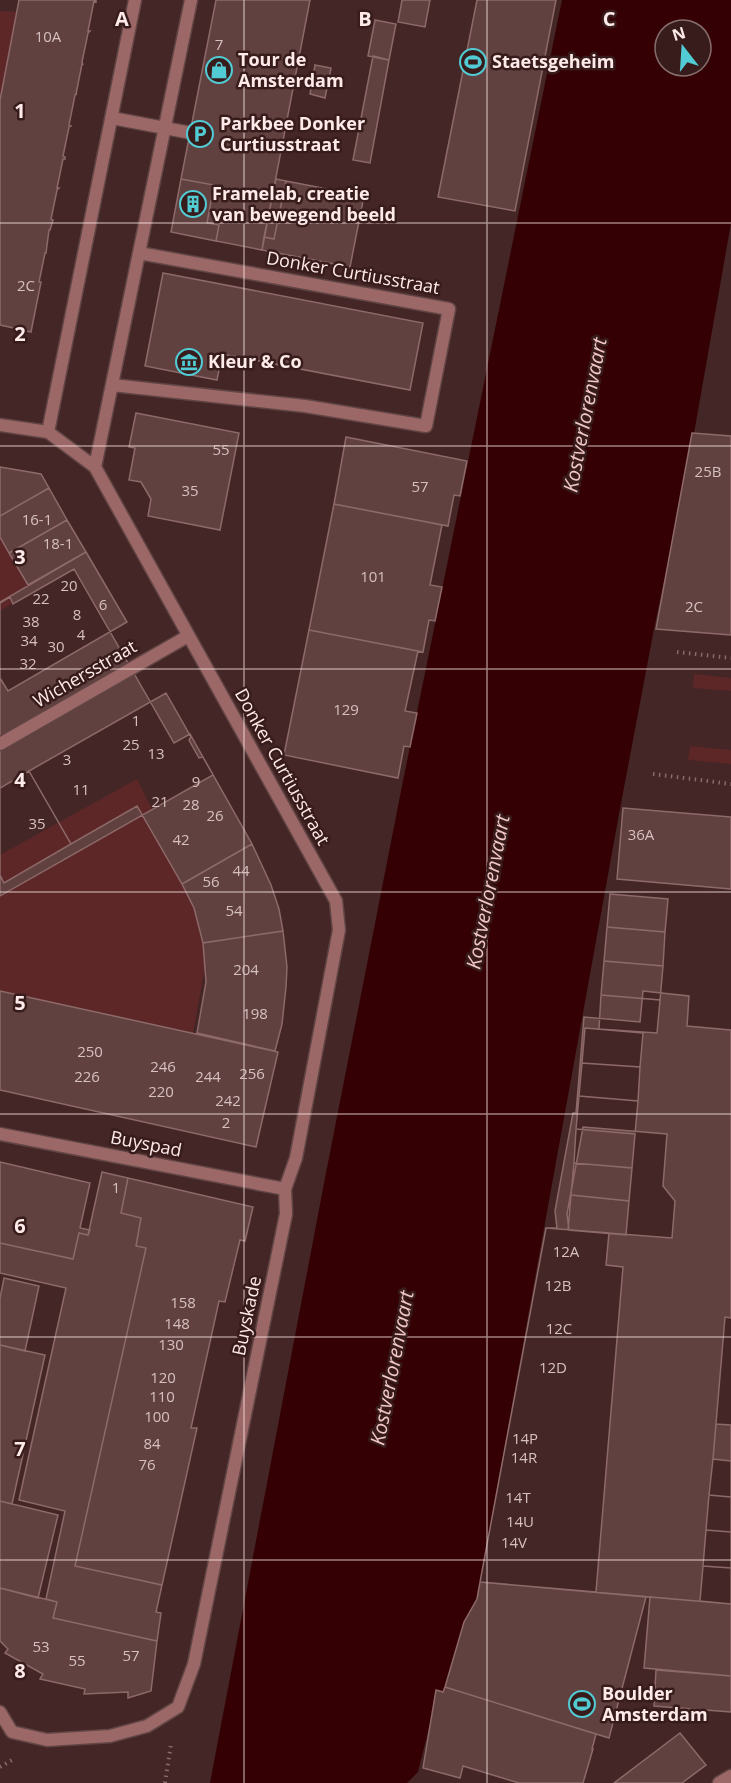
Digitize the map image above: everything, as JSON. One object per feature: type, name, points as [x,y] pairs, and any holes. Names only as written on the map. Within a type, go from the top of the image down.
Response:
[{"type":"street","points":[[0,426],[48,432],[135,0]]},
{"type":"street","points":[[94,467],[191,0]]},
{"type":"street","points":[[112,118],[191,134]]},
{"type":"street","name":"Donker Curtiusstraat","points":[[112,385],[305,406],[426,426],[449,309],[139,253]]},
{"type":"street","name":"Donker Curtiusstraat","points":[[48,432],[94,467],[336,901],[339,930]]},
{"type":"street","name":"Wichersstraat","points":[[0,744],[188,636]]},
{"type":"street","name":"Buyskade","points":[[0,1712],[12,1732],[47,1740],[110,1736],[138,1729],[147,1726],[177,1707],[194,1664],[286,1214],[285,1189],[296,1158],[339,930]]},
{"type":"street","name":"Buyspad","points":[[0,1134],[285,1189]]},
{"type":"street","points":[[719,1783],[731,1776]]},
{"type":"path","points":[[677,652],[731,658]]},
{"type":"path","points":[[653,774],[731,784]]},
{"type":"shaded area","points":[[0,11],[41,13],[0,169]]},
{"type":"shaded area","points":[[0,512],[39,587],[0,611]]},
{"type":"shaded area","points":[[694,674],[731,678],[731,691],[693,688]]},
{"type":"shaded area","points":[[690,746],[731,750],[731,764],[688,760]]},
{"type":"shaded area","points":[[137,779],[186,877],[209,945],[189,1055],[0,1016],[0,855]]},
{"type":"water","name":"Kostverlorenvaart","points":[[562,0],[731,0],[731,223],[690,456],[619,814],[478,1593],[449,1694],[438,1691],[418,1772],[407,1783],[210,1783],[402,786]]},
{"type":"building","points":[[19,0],[96,0],[69,125],[71,126],[63,156],[65,159],[63,159],[57,188],[59,188],[51,219],[53,220],[49,230],[31,332],[0,325],[0,100]]},
{"type":"building","points":[[216,0],[310,0],[262,250],[216,241],[219,225],[207,223],[214,185],[181,179]]},
{"type":"building","points":[[402,0],[430,0],[425,27],[398,22]]},
{"type":"building","points":[[477,0],[556,0],[515,211],[438,197]]},
{"type":"building","points":[[375,20],[396,24],[389,60],[368,56]]},
{"type":"building","points":[[373,56],[389,60],[370,163],[353,160]]},
{"type":"building","points":[[315,65],[331,68],[325,98],[310,94]]},
{"type":"building","name":"Framelab, creatie van bewegend beeld","points":[[181,179],[214,185],[207,223],[219,225],[216,241],[171,232]]},
{"type":"building","points":[[276,179],[286,181],[274,239],[264,237]]},
{"type":"building","points":[[286,181],[364,196],[350,267],[262,250],[264,237],[274,239]]},
{"type":"building","points":[[163,273],[423,323],[410,390],[222,354],[217,380],[145,366]]},
{"type":"building","points":[[136,413],[239,433],[220,530],[148,516],[151,499],[141,482],[129,480],[135,448],[129,447]]},
{"type":"building","points":[[692,433],[731,436],[731,635],[656,629]]},
{"type":"building","points":[[346,437],[467,461],[460,496],[454,495],[448,526],[334,504]]},
{"type":"building","points":[[0,467],[41,474],[49,488],[0,516]]},
{"type":"building","points":[[49,488],[67,520],[9,553],[0,537],[0,516]]},
{"type":"building","points":[[334,504],[442,525],[430,585],[442,587],[435,621],[429,620],[423,652],[309,630]]},
{"type":"building","points":[[67,520],[86,552],[28,585],[9,553]]},
{"type":"building","points":[[86,552],[127,622],[8,691],[0,678],[0,602]]},
{"type":"building","points":[[74,569],[174,743],[190,734],[213,775],[0,896],[0,603],[10,597],[13,604]]},
{"type":"building","points":[[309,630],[418,651],[405,711],[417,713],[410,747],[404,746],[398,778],[284,755]]},
{"type":"building","points":[[166,693],[191,737],[189,740],[199,758],[203,757],[252,844],[182,884],[137,806],[71,844],[29,771]]},
{"type":"building","points":[[29,771],[71,844],[4,883],[0,875],[0,788]]},
{"type":"building","points":[[623,808],[731,817],[731,889],[617,879]]},
{"type":"building","points":[[252,844],[271,885],[283,931],[203,943],[194,908],[182,884]]},
{"type":"building","points":[[610,894],[668,899],[665,932],[607,927]]},
{"type":"building","points":[[607,927],[665,932],[663,966],[604,961]]},
{"type":"building","points":[[283,931],[287,967],[286,987],[282,1024],[275,1051],[197,1033],[206,982],[203,943]]},
{"type":"building","points":[[604,961],[663,966],[660,1000],[601,995]]},
{"type":"building","points":[[0,991],[278,1052],[256,1147],[0,1090]]},
{"type":"building","points":[[643,991],[689,996],[687,1026],[731,1030],[731,1318],[725,1317],[713,1459],[731,1461],[731,1604],[480,1582],[546,1228],[557,1228],[555,1211],[573,1113],[576,1113],[584,1017],[640,1022]],"holes":[[[583,1127],[667,1134],[663,1186],[675,1201],[672,1238],[569,1230],[567,1214]]]},
{"type":"building","points":[[601,995],[660,1000],[657,1033],[599,1029]]},
{"type":"building","points":[[585,1028],[643,1033],[640,1067],[582,1063]]},
{"type":"building","points":[[582,1063],[640,1067],[638,1101],[579,1096]]},
{"type":"building","points":[[579,1096],[638,1101],[635,1134],[576,1129]]},
{"type":"building","points":[[576,1129],[635,1134],[632,1168],[574,1163]]},
{"type":"building","points":[[0,1162],[90,1183],[80,1228],[90,1230],[88,1235],[79,1233],[73,1259],[0,1243]]},
{"type":"building","points":[[574,1163],[632,1168],[629,1201],[571,1195]]},
{"type":"building","points":[[102,1172],[128,1178],[121,1213],[141,1218],[136,1246],[146,1248],[75,1566],[162,1585],[156,1612],[161,1613],[157,1641],[53,1618],[57,1602],[46,1599],[65,1511],[19,1500],[66,1288],[0,1273],[0,1243],[73,1259],[79,1233],[88,1235]]},
{"type":"building","points":[[128,1178],[253,1207],[245,1241],[240,1240],[225,1302],[219,1301],[191,1428],[197,1428],[162,1585],[75,1566],[146,1248],[136,1246],[141,1218],[121,1213]]},
{"type":"building","points":[[571,1195],[629,1201],[626,1235],[568,1230]]},
{"type":"building","points":[[546,1228],[609,1233],[606,1265],[623,1267],[596,1592],[480,1582]]},
{"type":"building","points":[[4,1278],[39,1286],[25,1351],[0,1345],[0,1298]]},
{"type":"building","points":[[0,1345],[45,1355],[12,1504],[0,1501]]},
{"type":"building","points":[[716,1424],[731,1425],[731,1461],[713,1459]]},
{"type":"building","points":[[713,1459],[731,1461],[731,1497],[709,1495]]},
{"type":"building","points":[[709,1495],[731,1497],[731,1532],[706,1530]]},
{"type":"building","points":[[0,1501],[58,1515],[38,1598],[0,1588]]},
{"type":"building","points":[[706,1530],[731,1532],[731,1568],[703,1566]]},
{"type":"building","points":[[703,1566],[731,1568],[731,1604],[700,1601]]},
{"type":"building","points":[[480,1582],[646,1597],[609,1738],[445,1687],[464,1622],[477,1599]]},
{"type":"building","points":[[0,1588],[57,1602],[53,1618],[157,1641],[151,1691],[128,1698],[128,1692],[84,1694],[85,1689],[40,1679],[43,1674],[5,1653],[8,1649],[0,1641]]},
{"type":"building","points":[[650,1597],[731,1604],[731,1676],[644,1668]]},
{"type":"building","points":[[656,1670],[731,1676],[731,1712],[654,1706]]},
{"type":"building","points":[[445,1687],[596,1734],[583,1783],[519,1783],[463,1766],[460,1778],[423,1768],[436,1690],[443,1692]]},
{"type":"building","points":[[680,1733],[706,1765],[682,1783],[614,1783]]},
{"type":"place","name":"Staetsgeheim","points":[[473,62]]},
{"type":"place","name":"Tour de Amsterdam","points":[[219,70]]},
{"type":"place","name":"Parkbee Donker Curtiusstraat","points":[[200,134]]},
{"type":"place","name":"Framelab, creatie van bewegend beeld","points":[[193,204]]},
{"type":"place","name":"Kleur & Co","points":[[189,362]]},
{"type":"place","name":"Boulder Amsterdam","points":[[582,1704]]}]
